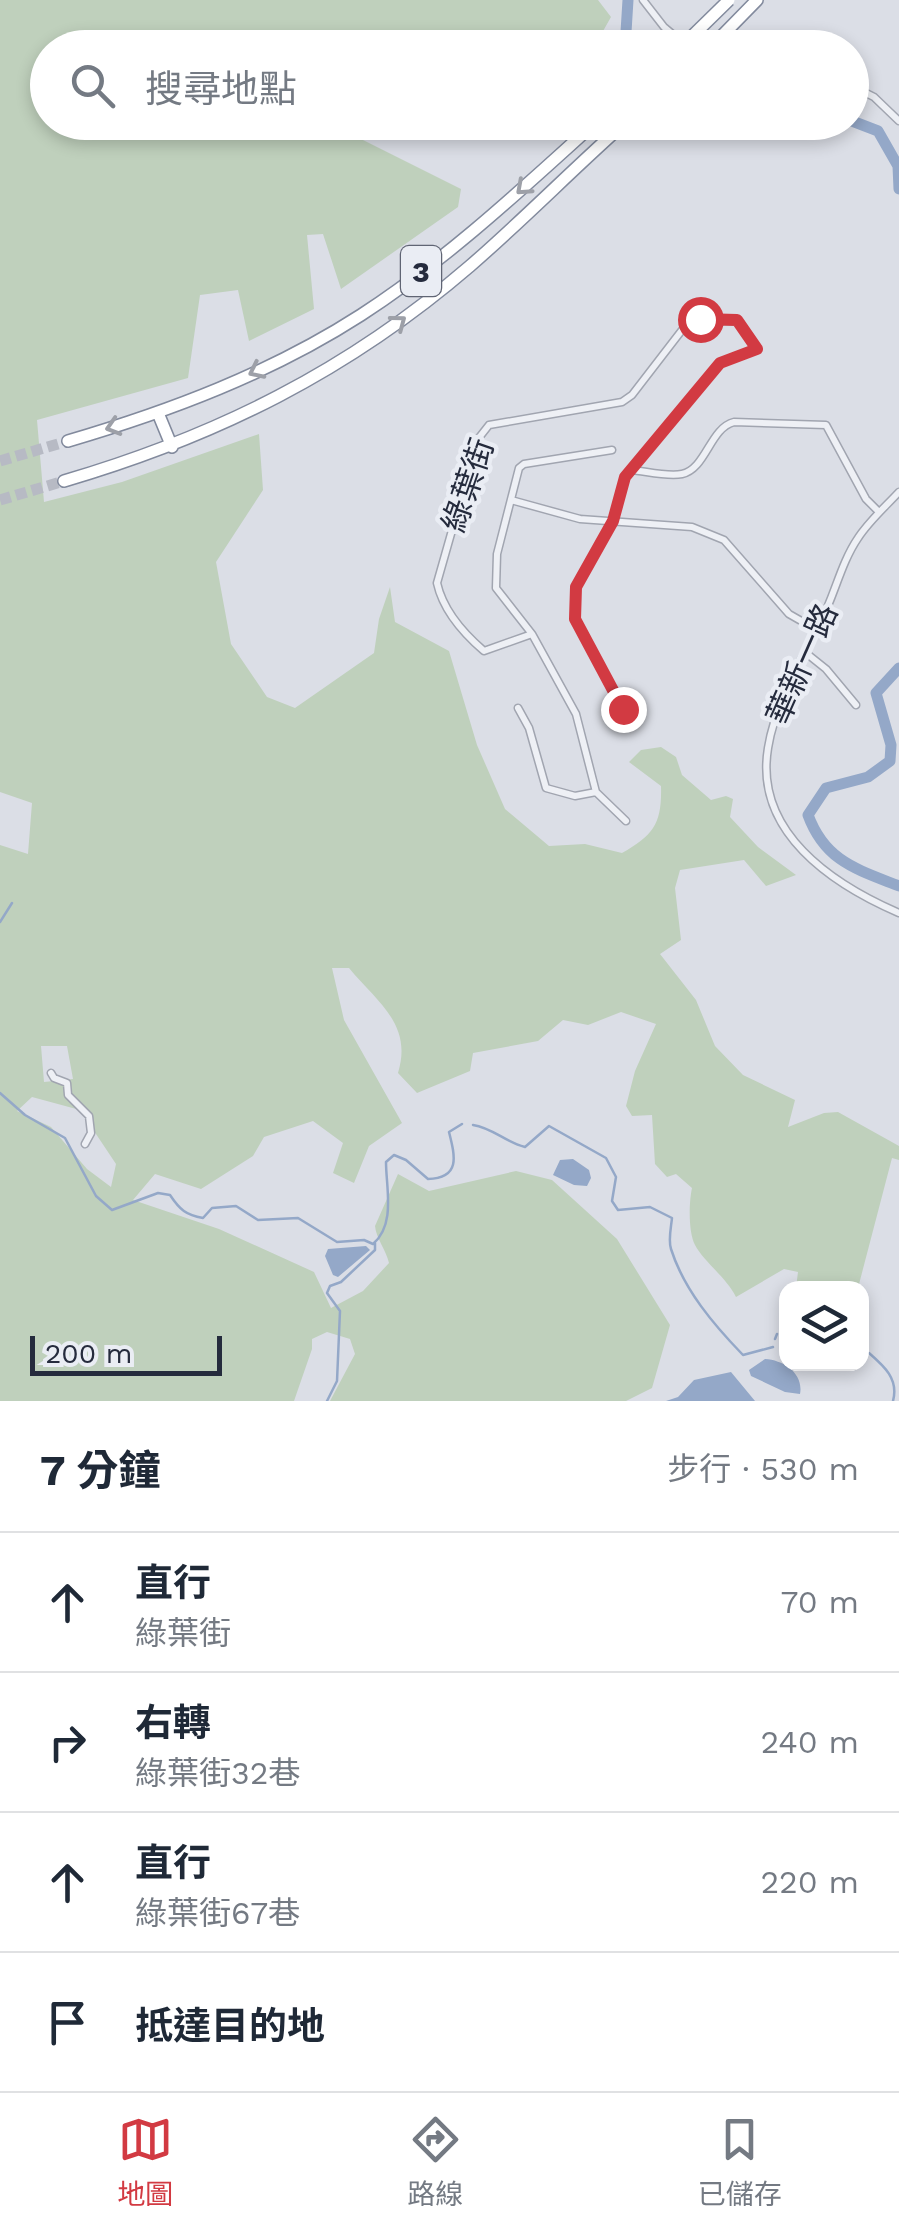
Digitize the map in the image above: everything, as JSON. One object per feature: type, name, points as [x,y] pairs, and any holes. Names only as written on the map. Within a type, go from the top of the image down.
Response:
[{"type":"highway","points":[[698,30],[728,0]]},
{"type":"highway","points":[[728,30],[757,0]]},
{"type":"highway","name":"3","points":[[68,441],[158,413],[305,347],[380,302],[510,200],[576,140]]},
{"type":"highway","name":"3","points":[[64,481],[172,447],[235,419],[372,342],[469,266],[606,140]]},
{"type":"highway","points":[[158,413],[172,447]]},
{"type":"street","points":[[643,0],[668,30]]},
{"type":"street","points":[[869,95],[899,120]]},
{"type":"street","name":"綠葉街","points":[[612,450],[534,461],[519,468],[497,554],[496,588],[532,634],[484,651],[441,602],[438,583],[478,439],[489,425],[622,402],[632,395],[689,322],[737,320],[757,349],[720,363],[631,470]]},
{"type":"street","points":[[623,709],[575,619],[576,587],[613,521],[625,477],[631,470],[682,474],[693,467],[725,424],[819,423],[832,433],[866,499],[880,512]]},
{"type":"street","name":"華新一路","points":[[899,492],[858,538],[783,700],[768,750],[767,774],[773,804],[793,841],[824,870],[860,895],[899,913]]},
{"type":"street","name":"綠葉街","points":[[512,500],[580,518],[692,527],[724,540],[789,614],[816,630]]},
{"type":"street","points":[[532,634],[576,714],[596,792],[626,821]]},
{"type":"street","points":[[806,653],[826,668],[856,705]]},
{"type":"street","points":[[518,708],[529,728],[546,788],[575,796],[596,792]]},
{"type":"street","points":[[51,1073],[67,1083],[68,1096],[89,1116],[90,1133],[85,1144]]},
{"type":"green space","points":[[0,0],[598,0],[611,17],[604,30],[30,30],[30,140],[363,140],[461,189],[458,207],[341,289],[323,234],[307,235],[314,309],[249,341],[238,290],[200,295],[188,378],[37,420],[44,502],[122,482],[259,434],[263,490],[216,562],[231,644],[267,697],[295,708],[374,653],[379,619],[390,587],[395,622],[449,651],[477,745],[505,809],[549,846],[585,844],[622,853],[649,834],[658,819],[661,786],[629,762],[641,750],[661,747],[676,757],[682,775],[711,800],[726,796],[733,799],[730,817],[758,847],[796,875],[766,886],[744,860],[680,870],[675,888],[681,940],[660,954],[696,1000],[715,1046],[743,1075],[795,1100],[788,1127],[824,1113],[838,1112],[899,1146],[899,1160],[892,1158],[860,1281],[797,1281],[798,1272],[784,1269],[736,1297],[699,1251],[690,1225],[692,1188],[676,1174],[667,1177],[655,1164],[652,1115],[632,1116],[626,1106],[635,1071],[656,1024],[621,1012],[588,1025],[563,1020],[538,1041],[473,1053],[470,1071],[417,1093],[398,1073],[401,1041],[390,1015],[349,968],[332,968],[344,1020],[402,1123],[369,1146],[354,1183],[333,1173],[343,1143],[313,1121],[264,1137],[253,1156],[201,1189],[155,1174],[133,1200],[219,1229],[314,1272],[331,1308],[363,1291],[389,1263],[375,1226],[398,1174],[429,1191],[516,1171],[552,1180],[617,1239],[670,1325],[652,1388],[626,1401],[330,1401],[355,1354],[350,1339],[327,1332],[312,1339],[294,1401],[0,1401],[0,845],[28,854],[32,803],[0,792]],"holes":[[[41,1046],[67,1046],[73,1079],[44,1082]],[[32,1097],[80,1110],[116,1164],[111,1187],[87,1169],[51,1127],[17,1111]]]},
{"type":"water","points":[[573,1159],[589,1170],[587,1186],[574,1185],[553,1175],[560,1160]]},
{"type":"water","points":[[366,1246],[370,1250],[338,1277],[333,1275],[325,1256],[328,1249]]},
{"type":"water","points":[[765,1359],[779,1362],[779,1371],[796,1374],[800,1394],[785,1392],[751,1376],[749,1370]]},
{"type":"water","points":[[731,1372],[755,1401],[666,1401],[678,1397],[694,1380]]},
{"type":"waterway","points":[[626,30],[628,0]]},
{"type":"waterway","points":[[869,128],[878,131],[898,166],[899,189]]},
{"type":"waterway","points":[[899,668],[876,693],[891,745],[890,761],[868,777],[826,788],[808,815],[833,853],[856,868],[899,886]]},
{"type":"waterway","points":[[0,922],[12,903]]},
{"type":"waterway","points":[[0,1093],[25,1115],[65,1138],[96,1196],[112,1210],[158,1193],[170,1195],[184,1211],[203,1218],[212,1208],[236,1206],[258,1220],[298,1218],[337,1242],[364,1240],[373,1244],[387,1216],[386,1162],[394,1155],[428,1179],[446,1175],[454,1157],[449,1132],[462,1124]]},
{"type":"waterway","points":[[473,1125],[525,1147],[549,1126],[606,1158],[616,1177],[612,1201],[618,1210],[650,1207],[672,1218],[670,1242],[677,1264],[692,1293],[721,1332],[743,1355],[773,1347]]},
{"type":"waterway","points":[[327,1401],[337,1381],[340,1311],[327,1293],[330,1286],[341,1282],[375,1250],[375,1243]]},
{"type":"waterway","points":[[775,1339],[777,1334]]},
{"type":"waterway","points":[[869,1353],[892,1380],[893,1401]]},
{"type":"tunnel","points":[[0,461],[68,441]]},
{"type":"tunnel","points":[[0,500],[64,481]]},
{"type":"route","points":[[623,709],[575,619],[576,587],[613,521],[625,477],[720,363],[757,349],[737,320],[700,319]]}]
